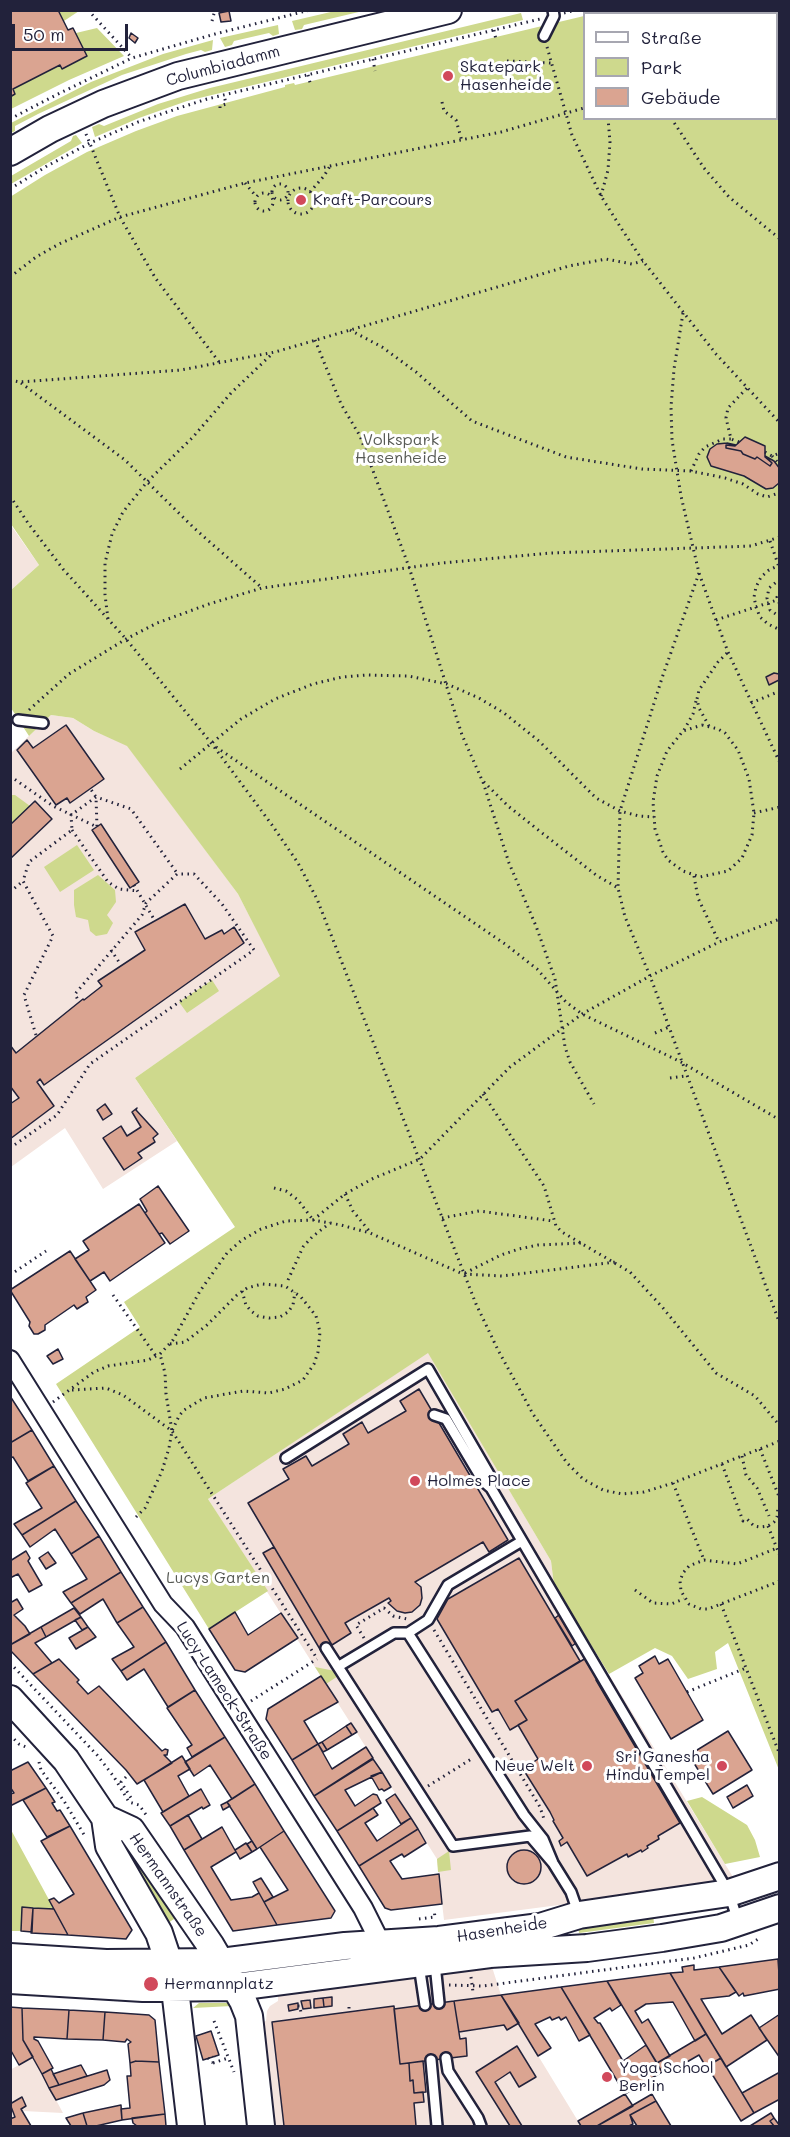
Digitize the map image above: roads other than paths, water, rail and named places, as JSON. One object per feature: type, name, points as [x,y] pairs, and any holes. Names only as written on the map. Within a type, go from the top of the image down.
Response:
[{"type":"main road","name":"Columbiadamm","points":[[10,152],[77,116],[178,76],[448,10]]},
{"type":"main road","name":"Hermannstraße","points":[[10,1699],[66,1760],[105,1818],[109,1845],[153,1921],[169,1963]]},
{"type":"main road","name":"Hermannstraße","points":[[105,1818],[131,1830],[221,1962]]},
{"type":"main road","name":"Hasenheide","points":[[236,1987],[384,1956],[438,1940],[540,1927],[579,1915],[729,1893],[780,1876]]},
{"type":"main road","points":[[662,1938],[676,1919],[678,1913],[676,1902]]},
{"type":"main road","name":"Hasenheide","points":[[221,1962],[345,1946],[384,1956],[426,1962],[490,1954],[587,1948],[662,1938],[744,1934],[780,1908]]},
{"type":"main road","points":[[10,1957],[106,1963],[221,1962],[236,1987],[249,2016],[261,2127]]},
{"type":"main road","points":[[169,1963],[175,1989],[191,2127]]},
{"type":"main road","points":[[10,1980],[137,1988],[236,1987]]},
{"type":"street","name":"Lucy-Lameck-Straße","points":[[10,1360],[164,1604],[185,1627],[363,1908],[384,1956]]},
{"type":"lane","points":[[544,36],[554,13]]},
{"type":"lane","points":[[18,720],[43,723]]},
{"type":"lane","points":[[286,1458],[428,1369],[490,1476],[491,1488]]},
{"type":"lane","points":[[434,1415],[446,1419],[483,1481],[491,1488],[729,1893],[744,1934]]},
{"type":"lane","points":[[339,1666],[394,1633],[408,1633],[428,1620],[448,1585],[522,1541]]},
{"type":"lane","points":[[408,1633],[524,1815],[543,1839],[553,1863],[571,1892],[579,1915]]},
{"type":"lane","points":[[326,1648],[453,1846],[530,1836],[553,1863]]},
{"type":"lane","points":[[426,1962],[439,2003]]},
{"type":"lane","points":[[425,2005],[426,1962]]},
{"type":"lane","points":[[446,2058],[448,2071],[481,2126]]},
{"type":"lane","points":[[430,2060],[437,2127]]},
{"type":"place","name":"Skatepark Hasenheide","points":[[448,76]]},
{"type":"place","name":"Kraft-Parcours","points":[[301,200]]},
{"type":"place","name":"Holmes Place","points":[[415,1481]]},
{"type":"place","name":"Neue Welt","points":[[587,1766]]},
{"type":"place","name":"Sri Ganesha Hindu Tempel","points":[[722,1766]]},
{"type":"place","name":"Hermannplatz","points":[[151,1984]]},
{"type":"place","name":"Yoga School Berlin","points":[[607,2077]]},
{"type":"park label","name":"Volkspark Hasenheide","points":[[401,449]]},
{"type":"park label","name":"Lucys Garten","points":[[218,1578]]}]
